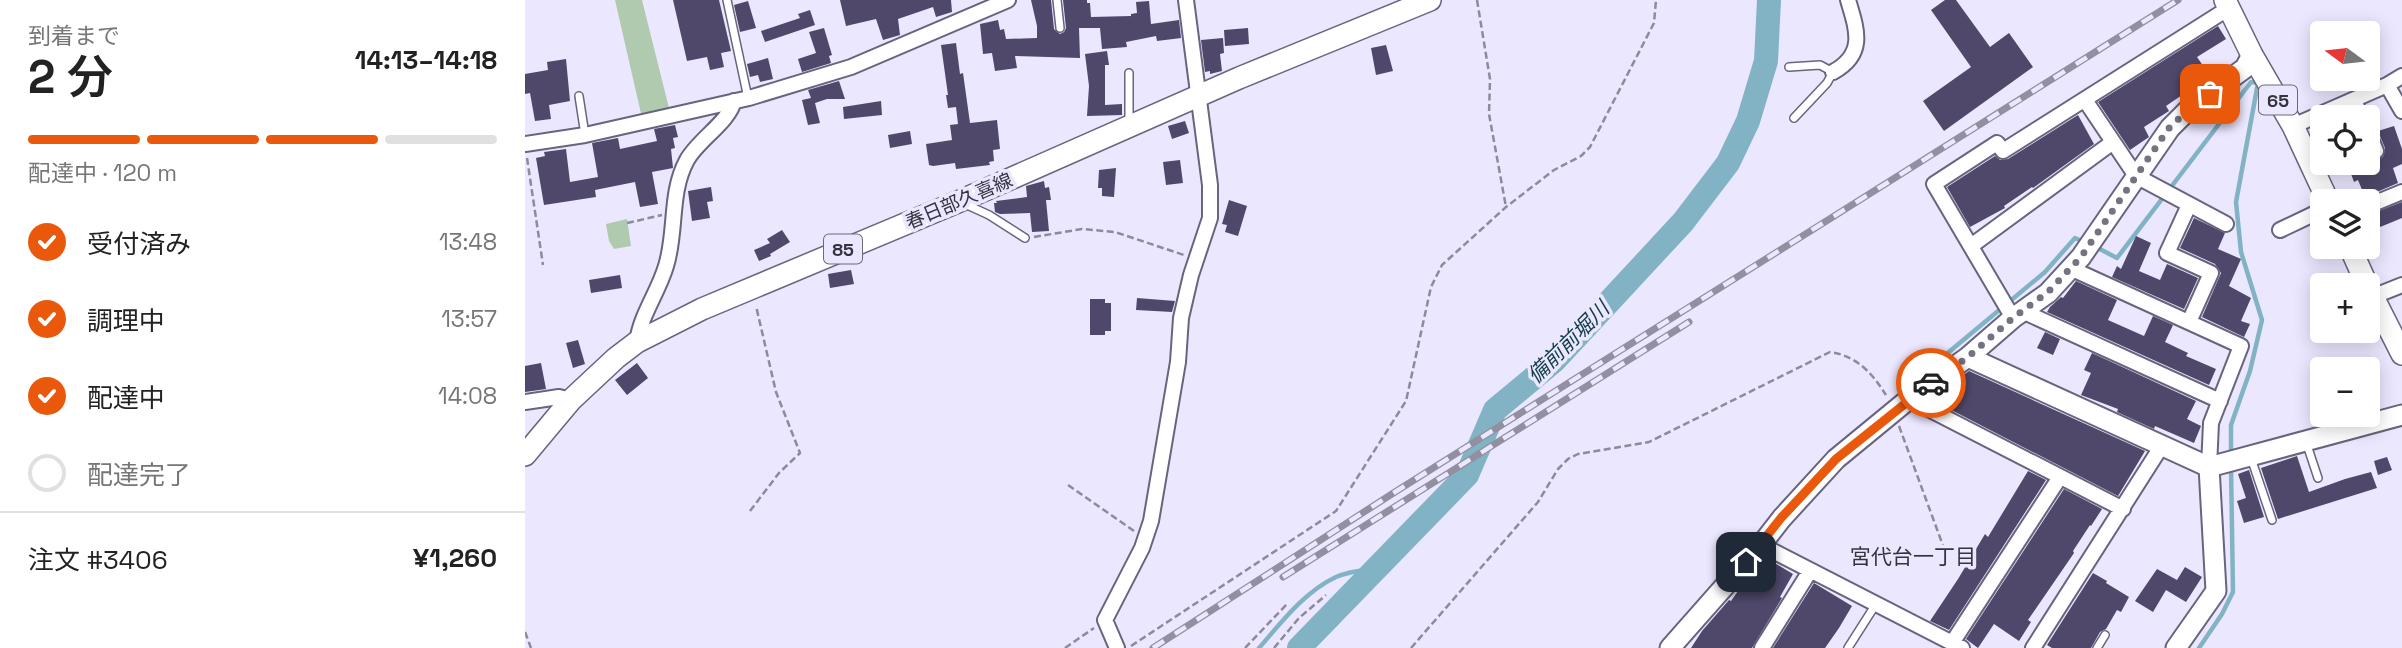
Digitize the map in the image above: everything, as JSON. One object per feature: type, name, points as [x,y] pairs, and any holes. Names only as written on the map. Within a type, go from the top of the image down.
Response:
[{"type":"main road","name":"春日部久喜線","points":[[525,455],[596,374],[637,342],[702,309],[960,201],[1239,78],[1430,0]]},
{"type":"main road","name":"65","points":[[2227,4],[2252,55],[2293,126],[2322,189]]},
{"type":"main road","points":[[2380,311],[2402,354]]},
{"type":"street","points":[[525,144],[585,135],[741,100],[851,67],[1008,0]]},
{"type":"street","points":[[1117,648],[1105,620],[1145,539],[1151,521],[1178,362],[1181,318],[1210,218],[1211,202],[1186,0]]},
{"type":"street","points":[[1833,72],[1852,54],[1858,41],[1848,0]]},
{"type":"street","points":[[2220,401],[2018,315],[1971,246],[1934,184],[1997,143],[2003,151],[2085,100],[2227,4]]},
{"type":"street","points":[[1670,648],[1761,545],[1781,518],[1836,459],[2048,292],[2081,257],[2169,128],[2188,110],[2245,68],[2252,55]]},
{"type":"street","points":[[2293,126],[2402,76]]},
{"type":"street","points":[[2387,85],[2402,111]]},
{"type":"street","points":[[637,342],[646,309],[666,267],[678,184],[688,158],[741,100]]},
{"type":"street","points":[[2085,100],[2136,176],[2226,224]]},
{"type":"street","points":[[2354,100],[2356,105]]},
{"type":"street","points":[[1971,246],[2113,142]]},
{"type":"street","points":[[2380,201],[2402,192]]},
{"type":"street","points":[[2189,205],[2167,253],[2211,273],[2189,322]]},
{"type":"street","points":[[2280,230],[2310,216]]},
{"type":"street","points":[[2070,268],[2241,346],[2211,423],[2209,467],[2216,591],[2176,648]]},
{"type":"street","points":[[2380,288],[2402,285]]},
{"type":"street","points":[[1968,357],[2209,467],[2402,415]]},
{"type":"street","points":[[525,402],[559,397],[571,400]]},
{"type":"street","points":[[1900,407],[2060,477],[2123,509]]},
{"type":"street","points":[[2033,648],[2161,447]]},
{"type":"street","points":[[1761,545],[1957,645],[2060,477]]},
{"type":"street","points":[[1762,648],[1810,571]]},
{"type":"lane","points":[[727,0],[741,100]]},
{"type":"lane","points":[[1057,0],[1059,28]]},
{"type":"lane","points":[[1789,67],[1820,65],[1833,72],[1827,83],[1794,118]]},
{"type":"lane","points":[[1129,73],[1129,128]]},
{"type":"lane","points":[[579,96],[585,135]]},
{"type":"lane","points":[[960,201],[1025,237]]},
{"type":"lane","points":[[2306,441],[2318,478]]},
{"type":"lane","points":[[2251,456],[2273,520]]},
{"type":"lane","points":[[1848,648],[1876,604]]},
{"type":"lane","points":[[2097,648],[2105,635]]},
{"type":"path","points":[[1477,0],[1490,79],[1489,114],[1506,207]]},
{"type":"path","points":[[1128,648],[1336,511],[1406,401],[1435,278],[1442,265],[1506,207],[1554,170],[1581,156],[1590,147],[1654,23],[1656,0]]},
{"type":"path","points":[[525,144],[543,265]]},
{"type":"path","points":[[627,223],[674,213]]},
{"type":"path","points":[[1025,237],[1082,229],[1115,232],[1197,260]]},
{"type":"path","points":[[750,511],[779,473],[800,453],[776,392],[752,288]]},
{"type":"path","points":[[1411,648],[1538,502],[1558,469],[1568,459],[1579,454],[1649,442],[1830,352],[1846,355],[1872,373],[1900,407],[1945,551]]},
{"type":"path","points":[[1068,485],[1145,539]]},
{"type":"path","points":[[1274,648],[1300,618],[1327,595]]},
{"type":"path","points":[[1245,648],[1287,604]]},
{"type":"path","points":[[1065,648],[1105,620]]},
{"type":"path","points":[[525,632],[531,648]]},
{"type":"green space","points":[[615,0],[642,0],[670,112],[642,118]]},
{"type":"green space","points":[[627,219],[631,246],[614,249],[609,241],[606,224]]},
{"type":"building","points":[[673,0],[719,0],[731,51],[721,53],[724,67],[710,70],[707,57],[687,61]]},
{"type":"building","points":[[840,0],[951,0],[952,12],[936,17],[933,7],[898,19],[900,35],[883,40],[876,19],[846,26]]},
{"type":"building","points":[[1031,0],[1051,0],[1054,29],[1060,34],[1066,28],[1063,0],[1087,0],[1087,3],[1090,3],[1091,17],[1131,16],[1137,13],[1136,2],[1149,1],[1151,24],[1179,20],[1181,38],[1157,41],[1156,36],[1126,42],[1127,47],[1102,49],[1100,28],[1079,28],[1080,58],[1015,56],[1017,68],[995,71],[992,53],[983,54],[980,24],[998,20],[1006,39],[1037,38]]},
{"type":"building","points":[[1945,0],[1956,0],[1990,47],[2009,33],[2033,67],[1944,131],[1923,101],[1971,67],[1931,10]]},
{"type":"building","points":[[748,1],[756,28],[740,32],[734,5]]},
{"type":"building","points":[[810,10],[815,25],[765,42],[761,31],[800,18],[798,14]]},
{"type":"building","points":[[2218,26],[2226,39],[2197,57],[2210,76],[2166,106],[2169,111],[2144,127],[2149,137],[2130,150],[2098,102]]},
{"type":"building","points":[[824,28],[832,55],[829,56],[831,63],[802,72],[798,59],[816,53],[809,32]]},
{"type":"building","points":[[1248,28],[1249,44],[1225,46],[1224,30]]},
{"type":"building","points":[[1223,38],[1224,53],[1220,54],[1222,71],[1210,74],[1210,71],[1205,72],[1201,40]]},
{"type":"building","points":[[956,43],[970,123],[997,120],[1000,149],[993,150],[994,161],[989,162],[990,165],[956,169],[955,163],[929,165],[926,144],[952,140],[950,125],[958,124],[956,107],[948,108],[941,45]]},
{"type":"building","points":[[1386,45],[1393,71],[1376,75],[1371,48]]},
{"type":"building","points":[[1107,51],[1109,65],[1105,65],[1105,105],[1122,104],[1122,115],[1087,116],[1089,86],[1085,54]]},
{"type":"building","points":[[768,58],[773,79],[760,82],[758,75],[750,77],[747,64]]},
{"type":"building","points":[[566,59],[570,101],[549,105],[551,119],[535,121],[530,93],[525,94],[525,74],[548,70],[547,62]]},
{"type":"building","points":[[839,81],[845,99],[827,99],[815,103],[820,123],[808,125],[802,100],[811,98],[808,90]]},
{"type":"building","points":[[881,101],[882,115],[844,119],[843,107]]},
{"type":"building","points":[[2078,115],[2094,144],[2004,206],[2005,208],[1970,227],[1947,187],[1995,156],[2000,160],[2008,159]]},
{"type":"building","points":[[1185,121],[1189,133],[1172,139],[1168,126]]},
{"type":"building","points":[[675,125],[678,137],[673,138],[675,148],[671,149],[673,168],[652,172],[658,204],[640,207],[635,182],[595,190],[596,197],[544,205],[536,158],[545,156],[544,152],[566,149],[570,182],[598,177],[592,143],[618,138],[620,149],[657,141],[654,129]]},
{"type":"building","points":[[2394,126],[2402,149],[2402,164],[2393,168],[2398,183],[2380,191],[2362,189],[2358,180],[2354,182],[2351,175],[2380,175],[2380,158],[2383,157],[2385,148],[2380,130]]},
{"type":"building","points":[[910,131],[912,144],[890,148],[888,135]]},
{"type":"building","points":[[1180,160],[1183,183],[1166,185],[1163,162]]},
{"type":"building","points":[[1116,168],[1114,197],[1102,196],[1102,188],[1098,188],[1099,170]]},
{"type":"building","points":[[1044,181],[1045,188],[1049,187],[1051,200],[1046,200],[1049,231],[1032,232],[1030,213],[995,212],[996,201],[1027,197],[1026,186]]},
{"type":"building","points":[[711,187],[713,201],[707,202],[710,218],[692,221],[688,191]]},
{"type":"building","points":[[1229,200],[1247,206],[1238,236],[1225,232],[1227,225],[1222,224]]},
{"type":"building","points":[[2402,202],[2402,218],[2380,227],[2380,210]]},
{"type":"building","points":[[2194,218],[2225,233],[2218,249],[2241,259],[2229,286],[2251,298],[2241,321],[2250,324],[2244,337],[2202,317],[2221,273],[2215,264],[2180,248]]},
{"type":"building","points":[[782,230],[790,242],[759,261],[754,250],[770,243],[767,239]]},
{"type":"building","points":[[2136,236],[2151,243],[2139,271],[2160,280],[2167,264],[2198,278],[2184,309],[2112,277],[2117,266],[2121,269]]},
{"type":"building","points":[[851,270],[854,284],[830,288],[828,274]]},
{"type":"building","points":[[620,275],[622,288],[591,293],[589,280]]},
{"type":"building","points":[[2076,281],[2117,300],[2108,320],[2144,336],[2153,316],[2173,325],[2165,342],[2188,353],[2186,356],[2216,369],[2209,385],[2047,312],[2063,298]]},
{"type":"building","points":[[1137,298],[1175,301],[1172,312],[1136,310]]},
{"type":"building","points":[[1090,299],[1105,299],[1105,303],[1111,303],[1111,331],[1105,331],[1105,335],[1090,335]]},
{"type":"building","points":[[2045,332],[2060,339],[2053,355],[2037,348]]},
{"type":"building","points":[[578,340],[585,364],[573,368],[566,343]]},
{"type":"building","points":[[2092,353],[2196,401],[2187,419],[2201,426],[2194,443],[2155,426],[2154,429],[2117,412],[2118,409],[2081,395],[2091,373],[2084,370]]},
{"type":"building","points":[[541,363],[546,389],[525,392],[525,366]]},
{"type":"building","points":[[637,363],[648,378],[627,395],[615,380]]},
{"type":"building","points":[[1969,371],[2145,451],[2118,496],[1932,400],[1944,389],[1949,392],[1954,382]]},
{"type":"building","points":[[2297,456],[2309,492],[2371,472],[2377,488],[2278,519],[2261,468]]},
{"type":"building","points":[[2387,457],[2392,470],[2378,475],[2374,461]]},
{"type":"building","points":[[2249,470],[2264,517],[2244,523],[2237,501],[2246,498],[2238,474]]},
{"type":"building","points":[[2028,471],[2046,480],[1949,630],[1930,621],[1985,534],[1988,537]]},
{"type":"building","points":[[2064,489],[2102,509],[2028,620],[2031,622],[2019,641],[1994,624],[1978,648],[1966,639]]},
{"type":"building","points":[[1766,558],[1793,574],[1752,648],[1691,648],[1702,631],[1729,600],[1731,601],[1743,584],[1746,585]]},
{"type":"building","points":[[2185,567],[2202,577],[2186,602],[2166,590],[2153,612],[2135,601],[2157,569],[2177,580]]},
{"type":"building","points":[[2093,573],[2129,597],[2121,612],[2117,610],[2091,648],[2052,648],[2047,645]]},
{"type":"building","points":[[1814,583],[1852,606],[1839,628],[1825,648],[1773,648]]},
{"type":"waterway","name":"備前前堀川","points":[[1299,648],[1467,475],[1495,410],[1554,361],[1683,222],[1728,163],[1748,121],[1766,61],[1769,0]]},
{"type":"waterway","points":[[2096,247],[2117,258],[2251,82],[2258,83]]},
{"type":"waterway","points":[[2231,454],[2231,425],[2250,371],[2262,320],[2241,252],[2236,202],[2258,83]]},
{"type":"waterway","points":[[1938,361],[2045,272],[2075,238],[2084,242]]},
{"type":"waterway","points":[[2199,648],[2233,592],[2231,466]]},
{"type":"waterway","points":[[1259,648],[1294,609],[1324,583],[1346,573],[1379,568]]},
{"type":"railway","points":[[1153,648],[1395,492],[2178,0]]},
{"type":"railway","points":[[1283,577],[1689,322]]},
{"type":"way so far","points":[[1931,383],[1968,357],[2048,292],[2081,257],[2169,128],[2210,94]]},
{"type":"district","name":"宮代台一丁目","points":[[1913,556]]},
{"type":"route","points":[[1746,562],[1781,518],[1836,459],[1931,383]]}]
